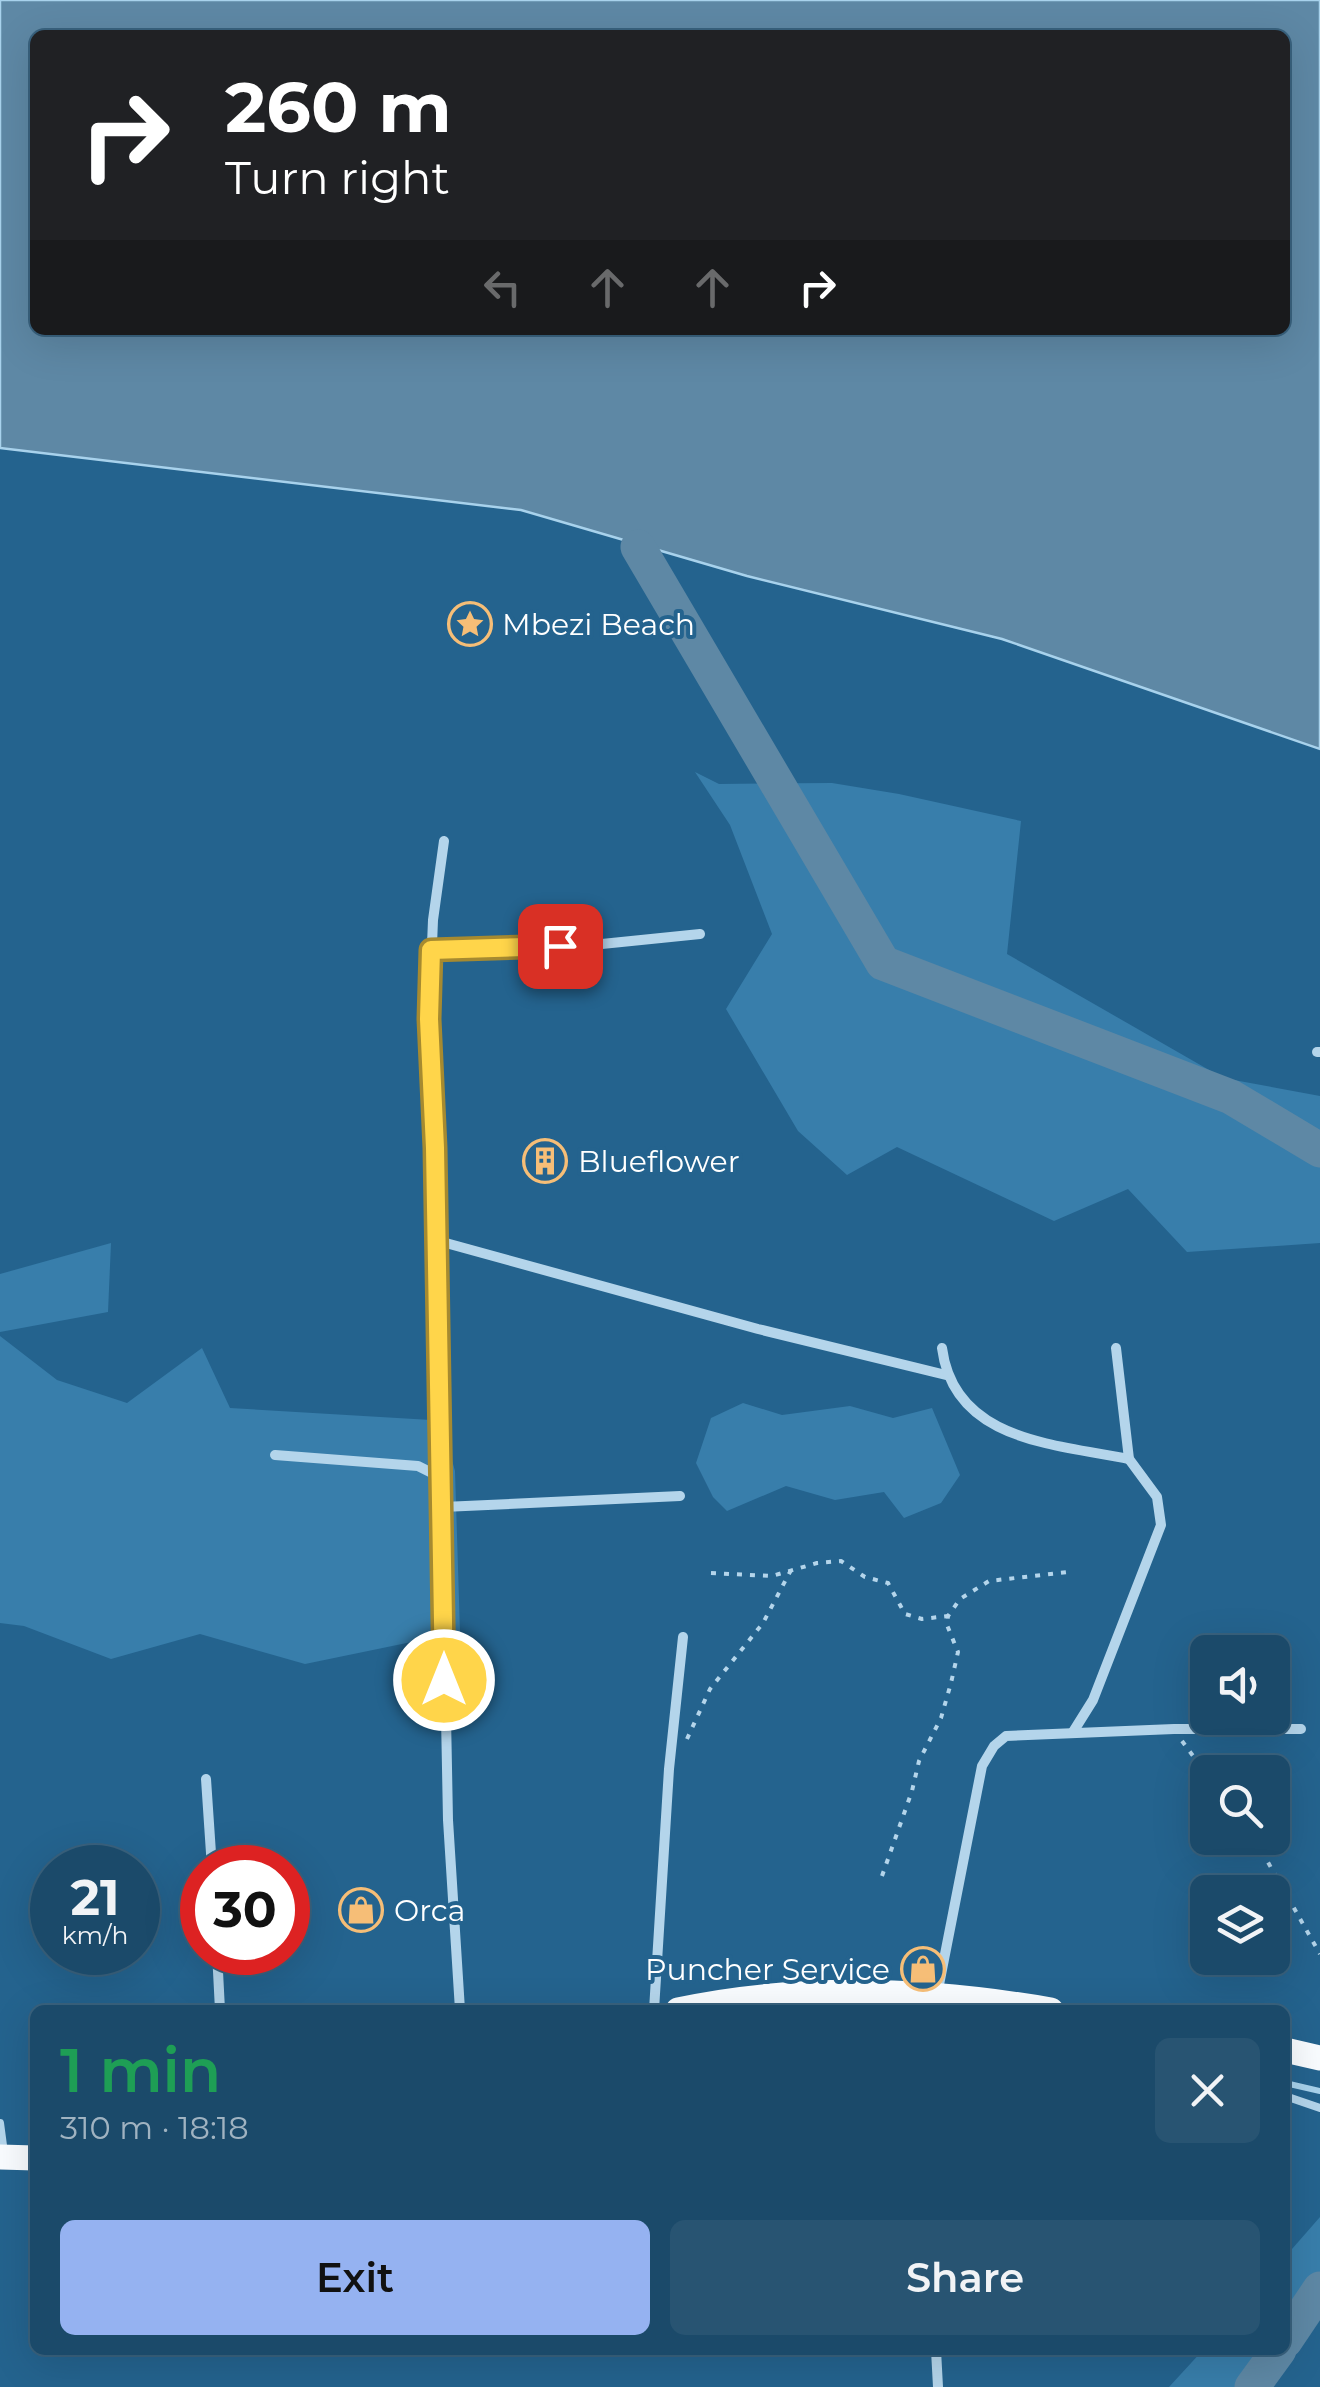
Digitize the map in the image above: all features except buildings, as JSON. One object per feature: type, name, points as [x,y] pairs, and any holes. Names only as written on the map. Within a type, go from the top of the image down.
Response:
[{"type":"main road","points":[[747,2005],[937,1996],[987,2005]]},
{"type":"main road","points":[[1290,2051],[1320,2058]]},
{"type":"main road","points":[[2,2157],[30,2158]]},
{"type":"street","points":[[444,841],[431,950],[429,1019],[448,1820],[460,2005]]},
{"type":"street","points":[[431,950],[592,945],[700,934]]},
{"type":"street","points":[[434,1240],[722,1320],[946,1375]]},
{"type":"street","points":[[942,1348],[946,1375],[963,1402],[990,1423],[1016,1436],[1129,1458]]},
{"type":"street","points":[[1073,1732],[1092,1700],[1161,1525],[1157,1496],[1129,1458],[1116,1348]]},
{"type":"street","points":[[275,1455],[418,1466],[436,1475],[443,1488]]},
{"type":"street","points":[[442,1507],[680,1496]]},
{"type":"street","points":[[654,2005],[669,1769],[683,1637]]},
{"type":"street","points":[[937,1996],[982,1766],[994,1746],[1006,1736],[1174,1729],[1301,1729]]},
{"type":"street","points":[[206,1779],[210,1845]]},
{"type":"street","points":[[218,1975],[220,2005]]},
{"type":"street","points":[[936,2355],[938,2387]]},
{"type":"lane","points":[[1290,2098],[1320,2108]]},
{"type":"lane","points":[[0,2124],[2,2157]]},
{"type":"path","points":[[711,1573],[772,1576],[840,1561],[865,1577],[888,1583],[904,1614],[922,1619],[948,1616]]},
{"type":"path","points":[[688,1738],[710,1689],[763,1623],[791,1569]]},
{"type":"path","points":[[882,1876],[912,1791],[918,1761],[941,1718],[951,1683],[958,1652],[947,1625],[948,1616],[960,1599],[990,1580],[1068,1572]]},
{"type":"path","points":[[1174,1729],[1193,1755]]},
{"type":"path","points":[[1264,1855],[1320,1954]]},
{"type":"shaded area","points":[[0,0],[1320,0],[1320,749],[1002,639],[747,576],[521,510],[0,448]]},
{"type":"shaded area","points":[[695,772],[719,784],[832,783],[1021,821],[1007,954],[1223,1078],[1320,1096],[1320,1243],[1187,1252],[1128,1189],[1054,1221],[897,1147],[847,1175],[798,1131],[726,1009],[772,934],[730,825]]},
{"type":"shaded area","points":[[111,1243],[108,1312],[0,1332],[0,1274]]},
{"type":"shaded area","points":[[0,1336],[57,1380],[127,1403],[202,1348],[230,1408],[431,1420],[450,1453],[455,1471],[460,1632],[305,1664],[200,1634],[111,1659],[24,1626],[0,1623]]},
{"type":"shaded area","points":[[743,1403],[782,1415],[850,1406],[893,1418],[932,1408],[960,1475],[941,1503],[904,1518],[884,1492],[835,1500],[786,1486],[727,1511],[713,1497],[696,1463],[711,1418]]},
{"type":"shaded area","points":[[1320,2217],[1320,2314],[1290,2352],[1290,2251]]},
{"type":"shaded area","points":[[1198,2355],[1288,2355],[1263,2387],[1169,2387]]},
{"type":"waterway","points":[[638,547],[883,963],[1231,1097],[1320,1150]]},
{"type":"waterway","points":[[1290,2084],[1320,2091]]},
{"type":"waterway","points":[[1290,2334],[1320,2289]]},
{"type":"waterway","points":[[1252,2387],[1275,2355]]},
{"type":"place","name":"Mbezi Beach","points":[[470,624]]},
{"type":"place","name":"Blueflower","points":[[545,1161]]},
{"type":"place","name":"Orca","points":[[361,1910]]},
{"type":"place","name":"Puncher Service","points":[[923,1969]]},
{"type":"route","points":[[444,1680],[443,1488],[429,1019],[431,950],[560,946]]}]
